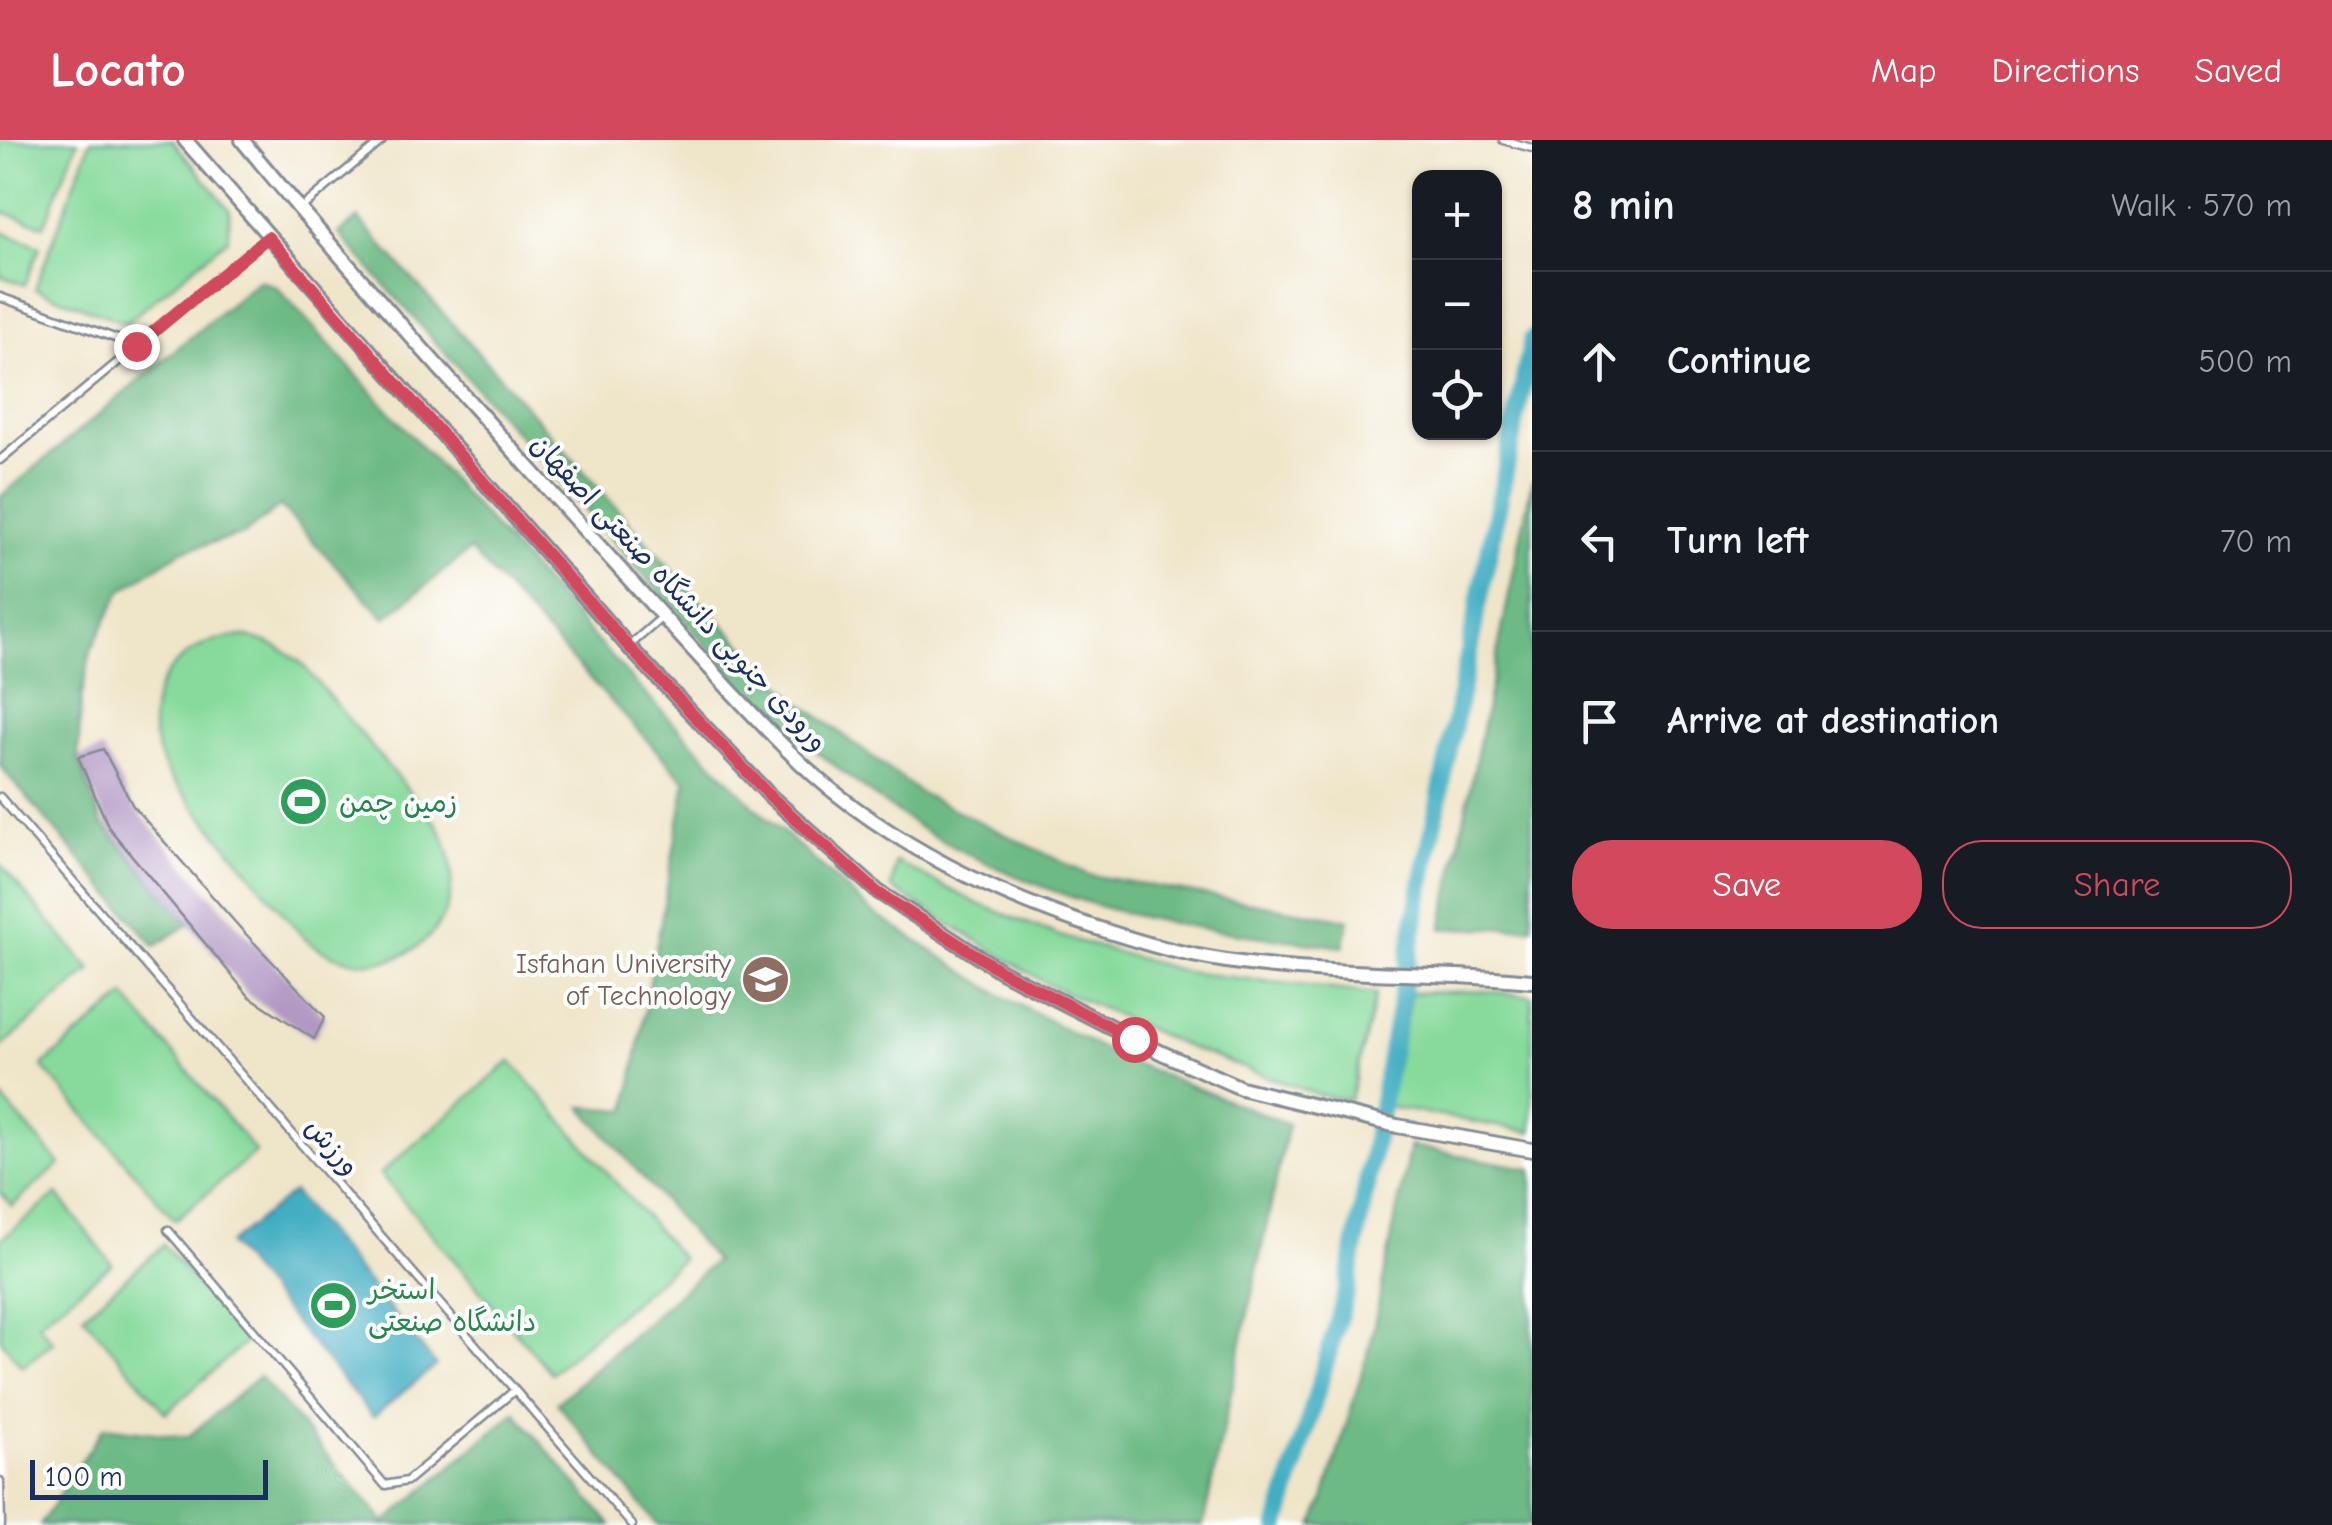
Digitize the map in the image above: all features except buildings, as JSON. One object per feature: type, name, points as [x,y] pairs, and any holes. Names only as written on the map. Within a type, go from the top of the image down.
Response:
[{"type":"street","points":[[185,140],[628,646],[770,796],[877,892],[1001,971],[1162,1053],[1242,1088],[1397,1126],[1532,1150]]},
{"type":"street","name":"ورودی جنوبی دانشگاه صنعتی اصفهان","points":[[242,140],[662,616],[782,745],[824,783],[943,865],[1021,901],[1155,946],[1252,964],[1532,980]]},
{"type":"lane","points":[[299,209],[383,140]]},
{"type":"lane","points":[[1503,140],[1532,148]]},
{"type":"lane","points":[[1,458],[268,237]]},
{"type":"lane","points":[[0,297],[136,346]]},
{"type":"lane","points":[[628,646],[662,616]]},
{"type":"lane","name":"ورزش","points":[[0,797],[632,1525]]},
{"type":"lane","points":[[168,1230],[384,1485],[407,1481],[515,1390]]},
{"type":"lane","points":[[0,1482],[0,1525]]},
{"type":"green space","points":[[0,140],[78,140],[44,226],[0,211]]},
{"type":"green space","points":[[91,140],[172,140],[230,210],[228,239],[126,323],[35,289]]},
{"type":"green space","points":[[358,218],[694,595],[797,700],[920,793],[1089,875],[1349,920],[1343,947],[1188,926],[1076,899],[961,851],[878,799],[754,699],[339,234]]},
{"type":"green space","points":[[0,231],[40,246],[25,285],[0,276]]},
{"type":"green space","points":[[259,280],[277,287],[634,682],[756,808],[872,912],[999,994],[1120,1058],[1288,1124],[1203,1525],[658,1525],[557,1403],[715,1261],[582,1107],[627,1110],[686,782],[470,550],[385,618],[280,506],[244,534],[181,551],[121,591],[91,650],[81,699],[78,758],[102,823],[189,924],[155,946],[0,766],[0,497]]},
{"type":"green space","points":[[1532,480],[1532,927],[1442,929]]},
{"type":"green space","name":"زمین چمن","points":[[244,636],[275,646],[302,664],[439,827],[451,862],[450,894],[440,921],[422,943],[397,957],[369,962],[337,957],[305,939],[169,776],[157,750],[153,726],[154,703],[162,682],[175,664],[193,650]]},
{"type":"green space","points":[[896,862],[981,905],[1060,936],[1186,972],[1376,994],[1350,1100],[1318,1095],[1192,1049],[1049,985],[891,888]]},
{"type":"green space","points":[[0,864],[91,970],[0,1048]]},
{"type":"green space","points":[[1485,991],[1532,996],[1532,1132],[1388,1107],[1411,993]]},
{"type":"green space","points":[[125,996],[256,1152],[175,1220],[42,1066]]},
{"type":"green space","points":[[511,1061],[682,1259],[551,1373],[380,1174]]},
{"type":"green space","points":[[0,1096],[60,1164],[12,1206],[0,1192]]},
{"type":"green space","points":[[1410,1146],[1532,1169],[1532,1525],[1313,1525],[1370,1346]]},
{"type":"green space","points":[[57,1194],[112,1264],[38,1323],[53,1342],[22,1367],[0,1339],[0,1240]]},
{"type":"green space","points":[[164,1245],[246,1342],[166,1413],[83,1315]]},
{"type":"green space","points":[[259,1376],[385,1523],[515,1412],[611,1525],[40,1525],[104,1427],[188,1437]]},
{"type":"water","name":"استخر دانشگاه صنعتی","points":[[293,1192],[436,1365],[373,1417],[229,1244]]},
{"type":"waterway","points":[[1278,1525],[1347,1290],[1423,879],[1532,339]]},
{"type":"place","name":"زمین چمن","points":[[304,802]]},
{"type":"place","name":"Isfahan University of Technology","points":[[766,979]]},
{"type":"place","name":"استخر دانشگاه صنعتی","points":[[333,1305]]},
{"type":"route","points":[[136,346],[268,237],[628,646],[770,796],[877,892],[1001,971],[1134,1039]]}]
